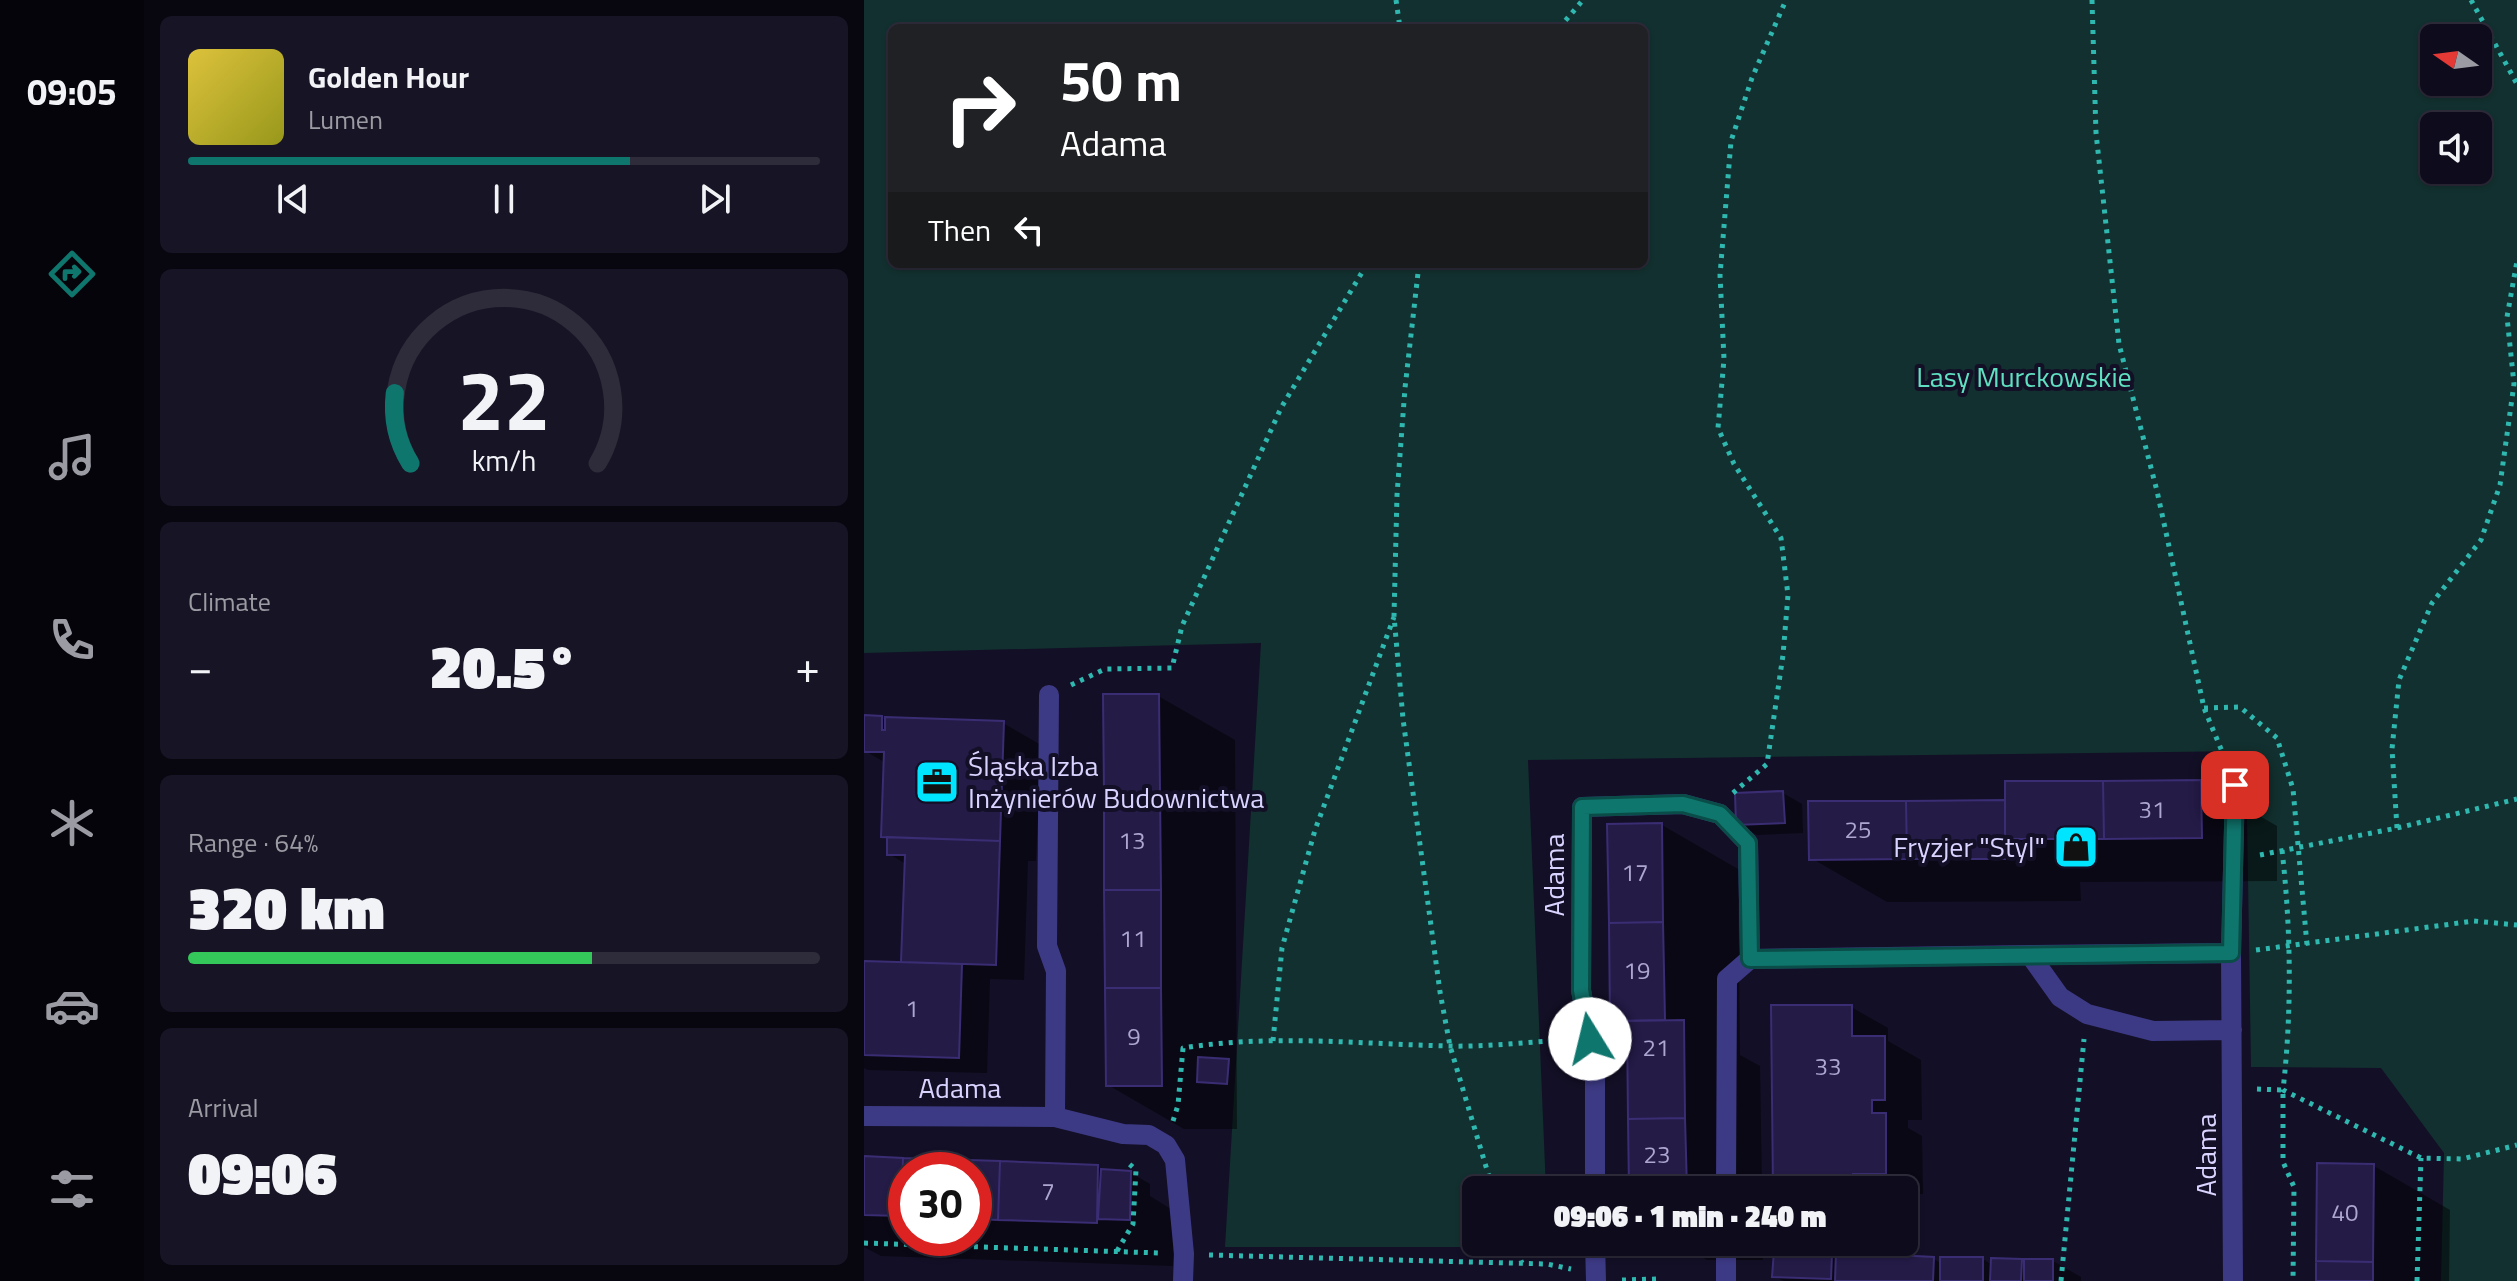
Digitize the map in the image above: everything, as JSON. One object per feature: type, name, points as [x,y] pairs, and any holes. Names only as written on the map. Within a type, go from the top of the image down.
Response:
[{"type":"street","points":[[1049,695],[1047,946],[1056,971],[1055,1117]]},
{"type":"street","name":"Adama","points":[[2233,1281],[2231,953],[2235,785]]},
{"type":"street","name":"Adama","points":[[1595,1176],[1595,1069],[1581,990],[1582,807],[1683,804],[1720,814]]},
{"type":"street","points":[[1720,814],[1748,843],[1750,959]]},
{"type":"street","points":[[1726,1176],[1727,979],[1750,959],[2231,953]]},
{"type":"street","points":[[2030,955],[2060,997],[2087,1014],[2153,1031],[2232,1030]]},
{"type":"street","name":"Adama","points":[[864,1116],[1055,1117],[1123,1134],[1149,1135],[1166,1145]]},
{"type":"street","points":[[1166,1145],[1175,1160],[1184,1254],[1183,1281]]},
{"type":"street","points":[[1595,1256],[1596,1276]]},
{"type":"street","points":[[1726,1256],[1726,1281]]},
{"type":"path","points":[[1396,0],[1399,24]]},
{"type":"path","points":[[1562,24],[1583,0]]},
{"type":"path","points":[[1720,814],[1727,798],[1767,764],[1783,655],[1788,595],[1781,538],[1734,464],[1718,428],[1724,359],[1720,275],[1731,141],[1752,78],[1786,0]]},
{"type":"path","points":[[2092,0],[2096,133],[2119,344],[2157,491],[2204,708],[2235,785]]},
{"type":"path","points":[[2471,0],[2517,84]]},
{"type":"path","points":[[2397,828],[2392,749],[2399,680],[2432,603],[2481,540],[2500,485],[2514,384],[2507,317],[2517,261]]},
{"type":"path","points":[[1049,695],[1105,669],[1172,668],[1182,626],[1281,408],[1365,268]]},
{"type":"path","points":[[1419,268],[1397,495],[1394,616],[1403,719],[1440,992],[1450,1046],[1489,1176]]},
{"type":"path","points":[[1273,1041],[1282,948],[1315,830],[1394,616]]},
{"type":"path","points":[[2204,708],[2240,707],[2277,738],[2293,789],[2307,945]]},
{"type":"path","points":[[2233,860],[2397,828],[2517,799]]},
{"type":"path","points":[[2282,850],[2289,946],[2283,1162],[2294,1187],[2293,1281]]},
{"type":"path","points":[[2231,953],[2474,921],[2517,925]]},
{"type":"path","points":[[2061,1281],[2087,1014]]},
{"type":"path","points":[[1166,1145],[1178,1105],[1183,1048],[1225,1041],[1376,1041],[1450,1046],[1590,1039]]},
{"type":"path","points":[[2234,1089],[2283,1090],[2421,1158],[2462,1159],[2517,1145]]},
{"type":"path","points":[[2417,1281],[2421,1158]]},
{"type":"path","points":[[1117,1252],[1133,1224],[1136,1170],[1134,1165],[1120,1159]]},
{"type":"path","points":[[864,1243],[1547,1264],[1596,1276],[1607,1271],[1621,1280],[1657,1279]]},
{"type":"path","points":[[1519,1256],[1522,1263]]},
{"type":"green space","name":"Lasy Murckowskie","points":[[864,0],[2517,0],[2517,1281],[2441,1281],[2444,1153],[2381,1068],[2251,1067],[2246,751],[1528,760],[1545,1176],[1462,1176],[1462,1247],[1225,1247],[1261,643],[864,653]]},
{"type":"building","points":[[1103,694],[1159,694],[1160,792],[1104,792]]},
{"type":"building","points":[[864,715],[882,716],[882,730],[885,730],[885,717],[1004,721],[1000,841],[881,837],[884,752],[864,752]]},
{"type":"building","points":[[2201,780],[2202,838],[2104,839],[2103,781]]},
{"type":"building","points":[[2005,781],[2103,781],[2104,839],[2005,839]]},
{"type":"building","points":[[1783,791],[1785,823],[1736,825],[1735,793]]},
{"type":"building","points":[[1104,792],[1160,792],[1161,890],[1104,890]]},
{"type":"building","points":[[2005,800],[2005,859],[1907,859],[1906,801]]},
{"type":"building","points":[[1808,801],[1906,801],[1907,859],[1809,860]]},
{"type":"building","points":[[1662,823],[1663,922],[1609,923],[1607,824]]},
{"type":"building","points":[[887,837],[1000,841],[996,965],[901,962],[905,855],[887,855]]},
{"type":"building","points":[[1104,890],[1161,890],[1161,988],[1105,988]]},
{"type":"building","points":[[1663,922],[1665,1020],[1610,1021],[1609,923]]},
{"type":"building","points":[[864,961],[962,964],[959,1058],[864,1055]]},
{"type":"building","points":[[1105,988],[1161,988],[1162,1086],[1106,1086]]},
{"type":"building","points":[[1771,1005],[1852,1005],[1852,1036],[1885,1036],[1885,1100],[1872,1100],[1872,1113],[1886,1113],[1886,1174],[1773,1176]]},
{"type":"building","points":[[1684,1020],[1685,1118],[1628,1119],[1627,1021]]},
{"type":"building","points":[[1198,1057],[1229,1059],[1227,1084],[1197,1082]]},
{"type":"building","points":[[1685,1118],[1687,1176],[1629,1176],[1628,1119]]},
{"type":"building","points":[[864,1156],[888,1157],[888,1216],[864,1215]]},
{"type":"building","points":[[992,1161],[1000,1161],[998,1220],[992,1220]]},
{"type":"building","points":[[1000,1161],[1098,1165],[1097,1223],[998,1220]]},
{"type":"building","points":[[2317,1163],[2374,1164],[2373,1262],[2316,1261]]},
{"type":"building","points":[[1101,1169],[1131,1171],[1130,1220],[1098,1219]]},
{"type":"building","points":[[1774,1256],[1832,1256],[1831,1279],[1772,1277]]},
{"type":"building","points":[[1836,1256],[1934,1257],[1933,1281],[1835,1281]]},
{"type":"building","points":[[1940,1257],[1983,1257],[1983,1281],[1940,1281]]},
{"type":"building","points":[[1991,1258],[2022,1259],[2021,1281],[1990,1281]]},
{"type":"building","points":[[2024,1259],[2053,1259],[2053,1281],[2024,1281]]},
{"type":"building","points":[[2316,1261],[2373,1262],[2373,1281],[2316,1281]]},
{"type":"place","name":"Śląska Izba Inżynierów Budownictwa","points":[[937,782]]},
{"type":"place","name":"Fryzjer \"Styl\"","points":[[2076,847]]},
{"type":"route","points":[[1590,1039],[1581,990],[1582,807],[1683,804],[1720,814],[1748,843],[1750,959],[2231,953],[2235,785]]}]
